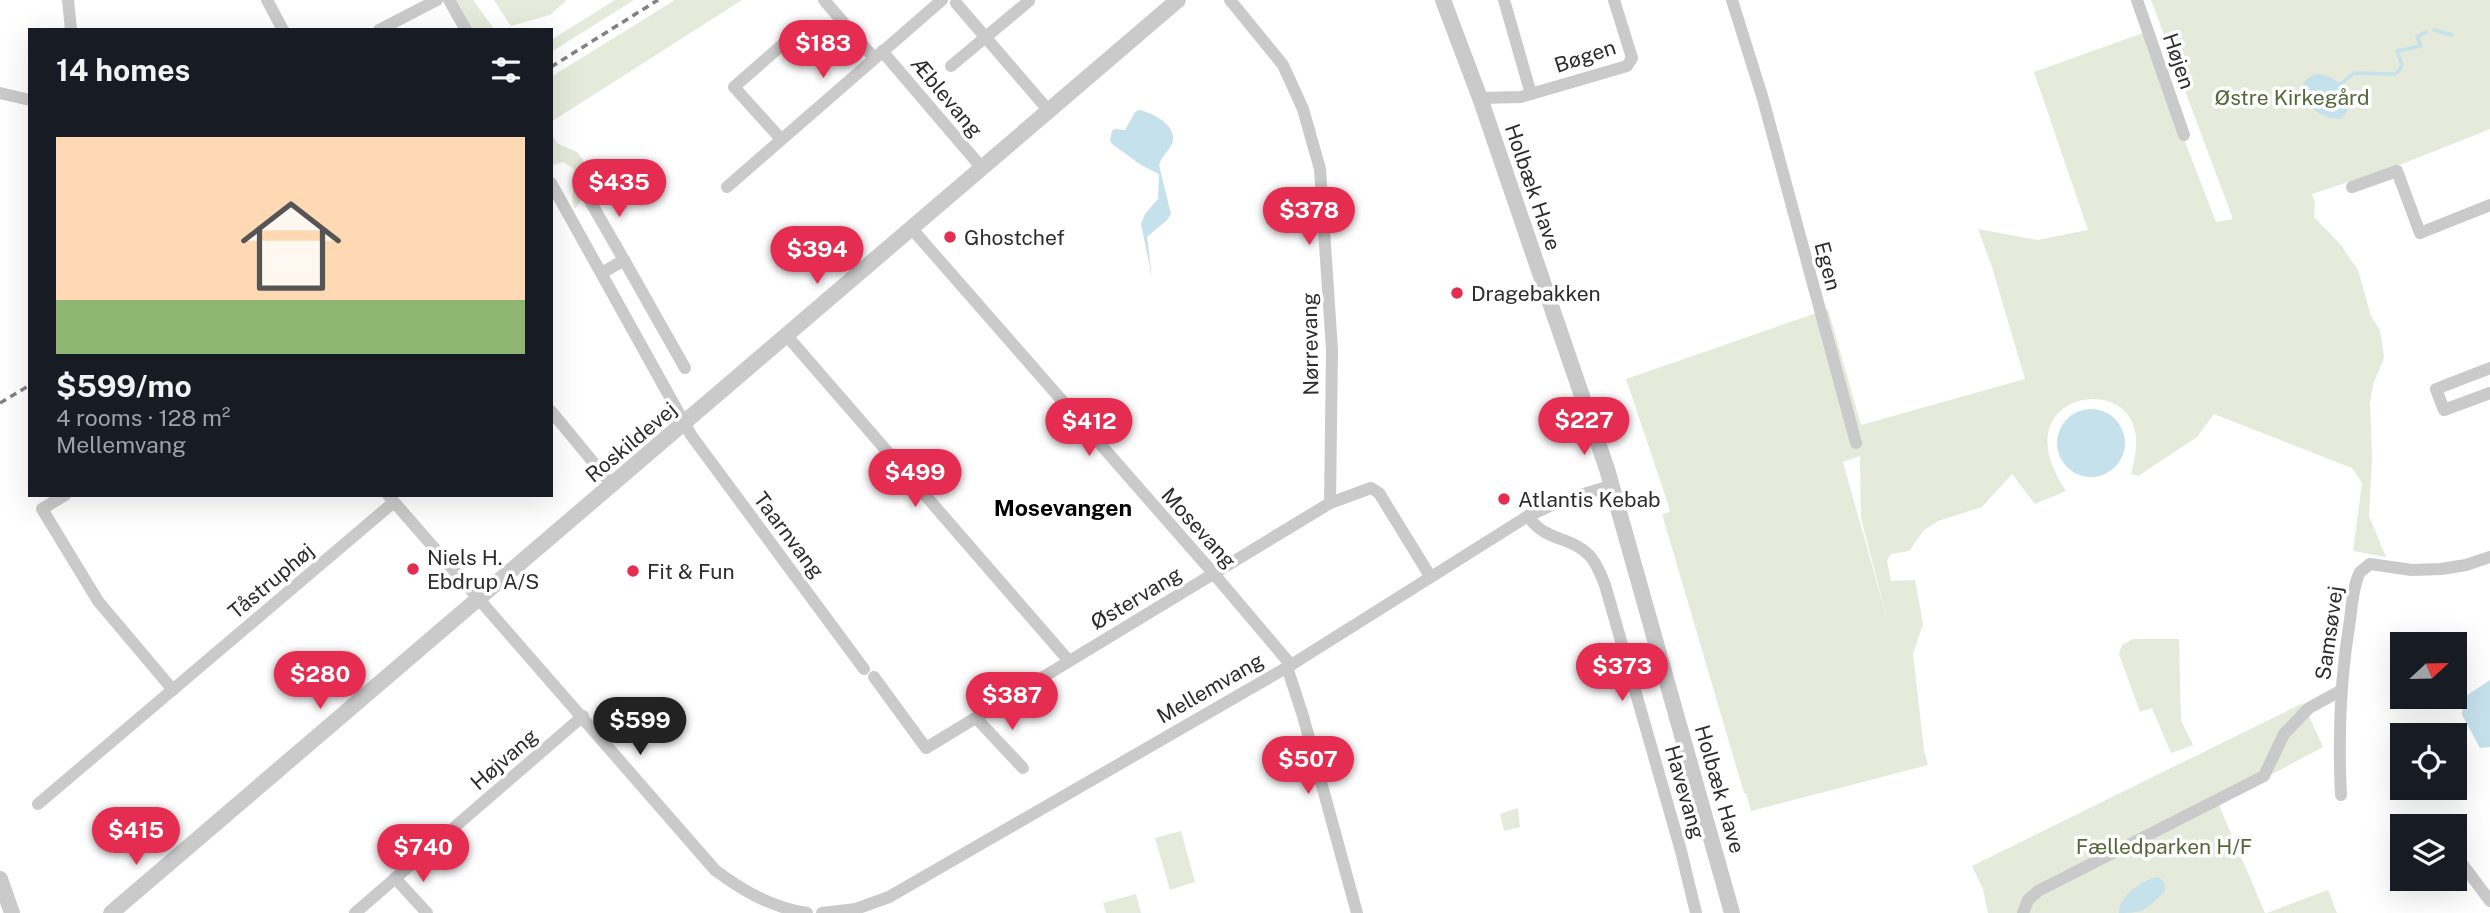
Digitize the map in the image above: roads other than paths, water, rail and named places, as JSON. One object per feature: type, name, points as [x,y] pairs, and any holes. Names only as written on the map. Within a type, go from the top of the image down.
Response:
[{"type":"street","points":[[68,0],[71,28]]},
{"type":"street","points":[[267,0],[282,28]]},
{"type":"street","points":[[383,28],[437,0]]},
{"type":"street","points":[[449,0],[465,28]]},
{"type":"street","name":"Æblevang","points":[[824,0],[982,168]]},
{"type":"street","points":[[727,187],[942,0]]},
{"type":"street","name":"Roskildevej","points":[[111,913],[1178,0]]},
{"type":"street","name":"Nørrevang","points":[[1230,0],[1283,65],[1305,116],[1320,169],[1332,350],[1330,503]]},
{"type":"street","name":"Holbæk Have","points":[[1443,0],[1588,407],[1613,485],[1732,913]]},
{"type":"street","name":"Bøgen","points":[[1504,0],[1531,93]]},
{"type":"street","name":"Bøgen","points":[[1479,98],[1511,98],[1624,67],[1630,63],[1632,58],[1614,0]]},
{"type":"street","name":"Højen","points":[[2137,0],[2184,135]]},
{"type":"street","points":[[951,66],[1029,1]]},
{"type":"street","name":"Egen","points":[[1737,2],[1856,443]]},
{"type":"street","points":[[956,3],[1049,111]]},
{"type":"street","points":[[781,139],[734,87],[791,37]]},
{"type":"street","points":[[0,93],[28,100]]},
{"type":"street","points":[[2352,187],[2397,171],[2420,233],[2490,205]]},
{"type":"street","name":"Taarnvang","points":[[553,187],[691,435],[869,673]]},
{"type":"street","points":[[586,194],[685,368]]},
{"type":"street","name":"Mosevang","points":[[912,229],[1214,574],[1289,666]]},
{"type":"street","points":[[602,273],[624,260]]},
{"type":"street","points":[[788,335],[1069,661]]},
{"type":"street","points":[[2490,368],[2436,389],[2444,410],[2490,393]]},
{"type":"street","points":[[553,413],[612,485]]},
{"type":"street","name":"Mellemvang","points":[[822,913],[856,909],[889,897],[1289,666],[1528,516],[1560,501],[1613,485]]},
{"type":"street","name":"Østervang","points":[[869,673],[926,748],[1330,503],[1368,489],[1375,489],[1430,576]]},
{"type":"street","points":[[62,497],[42,509],[99,601],[173,690]]},
{"type":"street","name":"Tåstruphøj","points":[[38,804],[391,499],[479,600]]},
{"type":"street","name":"Havevang","points":[[1528,516],[1539,531],[1576,545],[1589,556],[1605,585],[1681,851],[1696,913]]},
{"type":"street","name":"Samsøvej","points":[[2341,795],[2338,744],[2340,691],[2357,578],[2365,566],[2378,564],[2412,570],[2441,569],[2490,557]]},
{"type":"street","points":[[479,600],[715,870],[743,891],[772,904],[807,913]]},
{"type":"street","points":[[1289,666],[1357,913]]},
{"type":"street","points":[[2023,913],[2028,900],[2038,891],[2264,776],[2284,734],[2309,708],[2340,691]]},
{"type":"street","name":"Højvang","points":[[355,913],[583,716]]},
{"type":"street","points":[[976,718],[1023,768]]},
{"type":"street","points":[[2467,870],[2490,901]]},
{"type":"street","points":[[395,878],[427,913]]},
{"type":"street","points":[[0,879],[12,913]]},
{"type":"water","points":[[2316,74],[2335,80],[2349,94],[2349,108],[2340,119],[2320,114],[2306,101],[2302,93],[2303,86],[2307,79]]},
{"type":"water","points":[[1140,110],[1162,120],[1173,134],[1172,143],[1159,165],[1171,214],[1147,237],[1152,277],[1141,224],[1145,214],[1158,199],[1159,174],[1141,165],[1110,140],[1112,131],[1125,130],[1135,112]]},
{"type":"water","points":[[2091,409],[2104,412],[2115,419],[2122,430],[2125,443],[2122,456],[2115,467],[2104,474],[2091,477],[2078,474],[2067,467],[2060,456],[2057,443],[2060,430],[2067,419],[2078,412]]},
{"type":"water","points":[[2490,680],[2490,747],[2480,748],[2462,715],[2462,709],[2468,709],[2468,695]]},
{"type":"water","points":[[2158,877],[2164,882],[2165,891],[2154,902],[2140,911],[2119,913],[2122,901],[2132,890]]},
{"type":"waterway","points":[[2434,30],[2452,35]]},
{"type":"waterway","points":[[2341,84],[2354,73],[2395,74],[2402,65],[2397,51],[2421,46],[2417,37],[2426,32]]},
{"type":"railway","points":[[553,66],[658,0]]},
{"type":"railway","points":[[0,403],[28,386]]},
{"type":"place","name":"Ghostchef","points":[[950,237]]},
{"type":"place","name":"Dragebakken","points":[[1457,293]]},
{"type":"place","name":"Atlantis Kebab","points":[[1504,499]]},
{"type":"place","name":"Niels H. Ebdrup A/S","points":[[413,569]]},
{"type":"place","name":"Fit & Fun","points":[[633,571]]},
{"type":"district","name":"Mosevangen","points":[[1063,507]]},
{"type":"park label","name":"Østre Kirkegård","points":[[2292,97]]},
{"type":"park label","name":"Fælledparken H/F","points":[[2164,846]]}]
